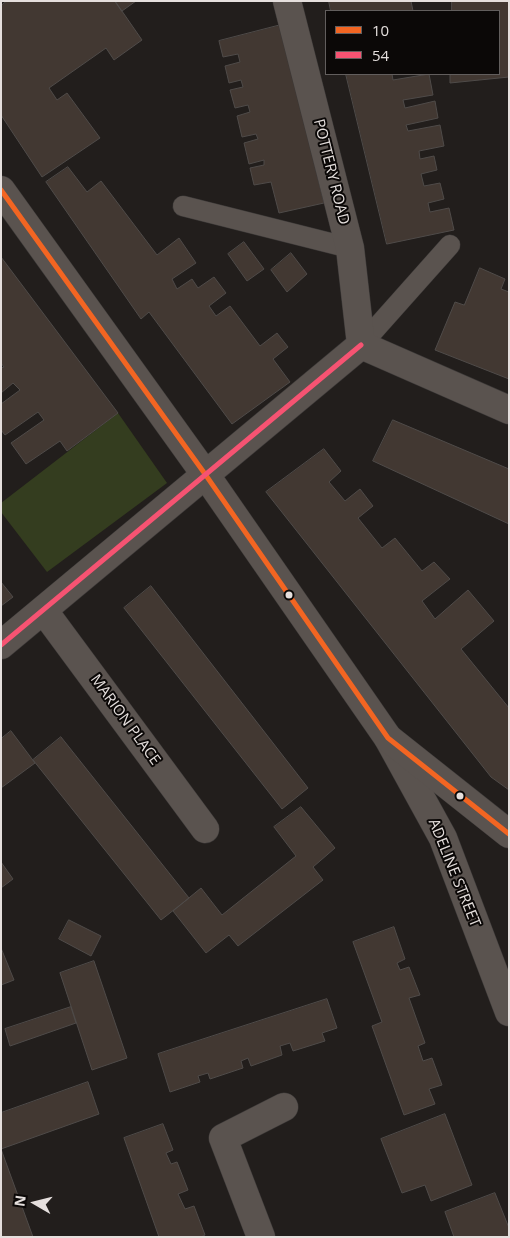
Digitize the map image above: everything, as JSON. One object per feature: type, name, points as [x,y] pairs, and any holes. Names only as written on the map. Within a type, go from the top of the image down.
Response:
[{"type":"street","name":"POTTERY ROAD","points":[[288,1],[350,248],[361,345]]},
{"type":"street","points":[[1,190],[205,474],[388,738],[509,834]]},
{"type":"street","points":[[1,645],[361,345],[509,410]]},
{"type":"street","name":"MARION PLACE","points":[[44,611],[205,829]]},
{"type":"street","name":"ADELINE STREET","points":[[388,738],[443,838],[509,1012]]},
{"type":"street","points":[[261,1237],[223,1138],[284,1107]]},
{"type":"lane","points":[[183,206],[350,248]]},
{"type":"lane","points":[[361,345],[450,245]]},
{"type":"green space","points":[[118,413],[167,483],[47,572],[1,512],[1,503]]},
{"type":"building","points":[[7,1],[115,1],[142,40],[114,60],[106,48],[49,88],[57,100],[67,93],[100,138],[42,177],[1,115],[1,6]]},
{"type":"building","points":[[115,1],[136,1],[122,11]]},
{"type":"building","points":[[329,1],[411,1],[413,10],[331,10]]},
{"type":"building","points":[[452,1],[509,1],[509,77],[450,83],[450,75],[500,75],[500,10],[452,10]]},
{"type":"building","points":[[281,25],[324,203],[279,213],[271,182],[254,185],[250,168],[264,165],[264,160],[249,164],[244,143],[258,139],[256,134],[242,137],[237,116],[250,112],[248,105],[235,108],[230,90],[243,87],[241,80],[229,83],[225,66],[240,62],[238,54],[223,57],[219,41]]},
{"type":"building","points":[[346,75],[392,75],[393,80],[429,75],[433,95],[403,100],[405,108],[435,101],[438,118],[406,125],[408,131],[440,125],[444,146],[419,151],[420,159],[434,156],[437,170],[421,174],[424,186],[440,183],[444,199],[428,203],[430,212],[449,208],[454,230],[387,244]]},
{"type":"building","points":[[68,167],[87,192],[101,181],[157,255],[179,238],[196,263],[172,279],[177,289],[192,279],[198,288],[214,277],[226,293],[209,306],[216,316],[230,306],[260,346],[277,333],[288,347],[273,359],[290,382],[232,424],[149,312],[141,319],[46,182]]},
{"type":"building","points":[[244,242],[264,269],[247,281],[228,254]]},
{"type":"building","points":[[291,253],[307,274],[287,292],[271,270]]},
{"type":"building","points":[[1,257],[118,413],[67,451],[60,441],[26,464],[11,443],[44,420],[38,412],[5,435],[1,430],[1,404],[20,390],[13,383],[1,393],[1,368],[4,367],[1,363]]},
{"type":"building","points":[[480,268],[505,279],[501,289],[509,292],[509,379],[435,350],[455,302],[464,305]]},
{"type":"building","points":[[393,420],[509,469],[509,524],[373,461]]},
{"type":"building","points":[[324,449],[341,471],[329,482],[345,501],[360,489],[373,506],[358,518],[382,548],[395,538],[422,571],[434,562],[450,579],[422,601],[435,619],[468,590],[494,621],[461,649],[509,708],[509,790],[491,777],[266,492]]},
{"type":"building","points":[[1,582],[13,597],[1,606]]},
{"type":"building","points":[[151,586],[308,788],[282,809],[124,608]]},
{"type":"building","points":[[11,731],[35,763],[1,788],[1,739]]},
{"type":"building","points":[[61,737],[189,898],[161,920],[33,760]]},
{"type":"building","points":[[301,807],[335,848],[313,867],[323,880],[238,946],[229,935],[206,953],[173,911],[201,888],[222,915],[296,856],[274,827]]},
{"type":"building","points":[[1,862],[13,879],[1,888]]},
{"type":"building","points":[[69,920],[101,936],[91,956],[59,939]]},
{"type":"building","points":[[394,927],[405,959],[397,963],[400,970],[409,967],[420,995],[409,998],[425,1043],[418,1046],[423,1061],[432,1058],[442,1085],[429,1089],[435,1104],[404,1115],[372,1026],[382,1022],[353,942]]},
{"type":"building","points":[[1,948],[14,980],[1,985]]},
{"type":"building","points":[[94,961],[127,1058],[92,1070],[60,973]]},
{"type":"building","points":[[327,999],[337,1028],[322,1033],[325,1041],[293,1051],[290,1043],[280,1046],[282,1055],[251,1066],[248,1058],[241,1061],[243,1068],[210,1079],[208,1073],[198,1076],[200,1082],[170,1092],[158,1054]]},
{"type":"building","points":[[71,1007],[76,1023],[10,1046],[5,1029]]},
{"type":"building","points":[[88,1082],[99,1114],[1,1149],[1,1113]]},
{"type":"building","points":[[445,1114],[472,1185],[431,1201],[425,1185],[402,1193],[381,1139]]},
{"type":"building","points":[[163,1124],[173,1150],[166,1153],[171,1164],[177,1162],[188,1190],[178,1194],[185,1209],[194,1206],[205,1235],[201,1237],[159,1237],[124,1138]]},
{"type":"building","points":[[1,1149],[33,1237],[1,1237]]},
{"type":"building","points":[[495,1193],[509,1228],[509,1237],[454,1237],[445,1212]]},
{"type":"transit line","name":"10","points":[[1,190],[205,474],[388,738],[509,834]]},
{"type":"transit line","name":"54","points":[[1,645],[361,345]]}]
